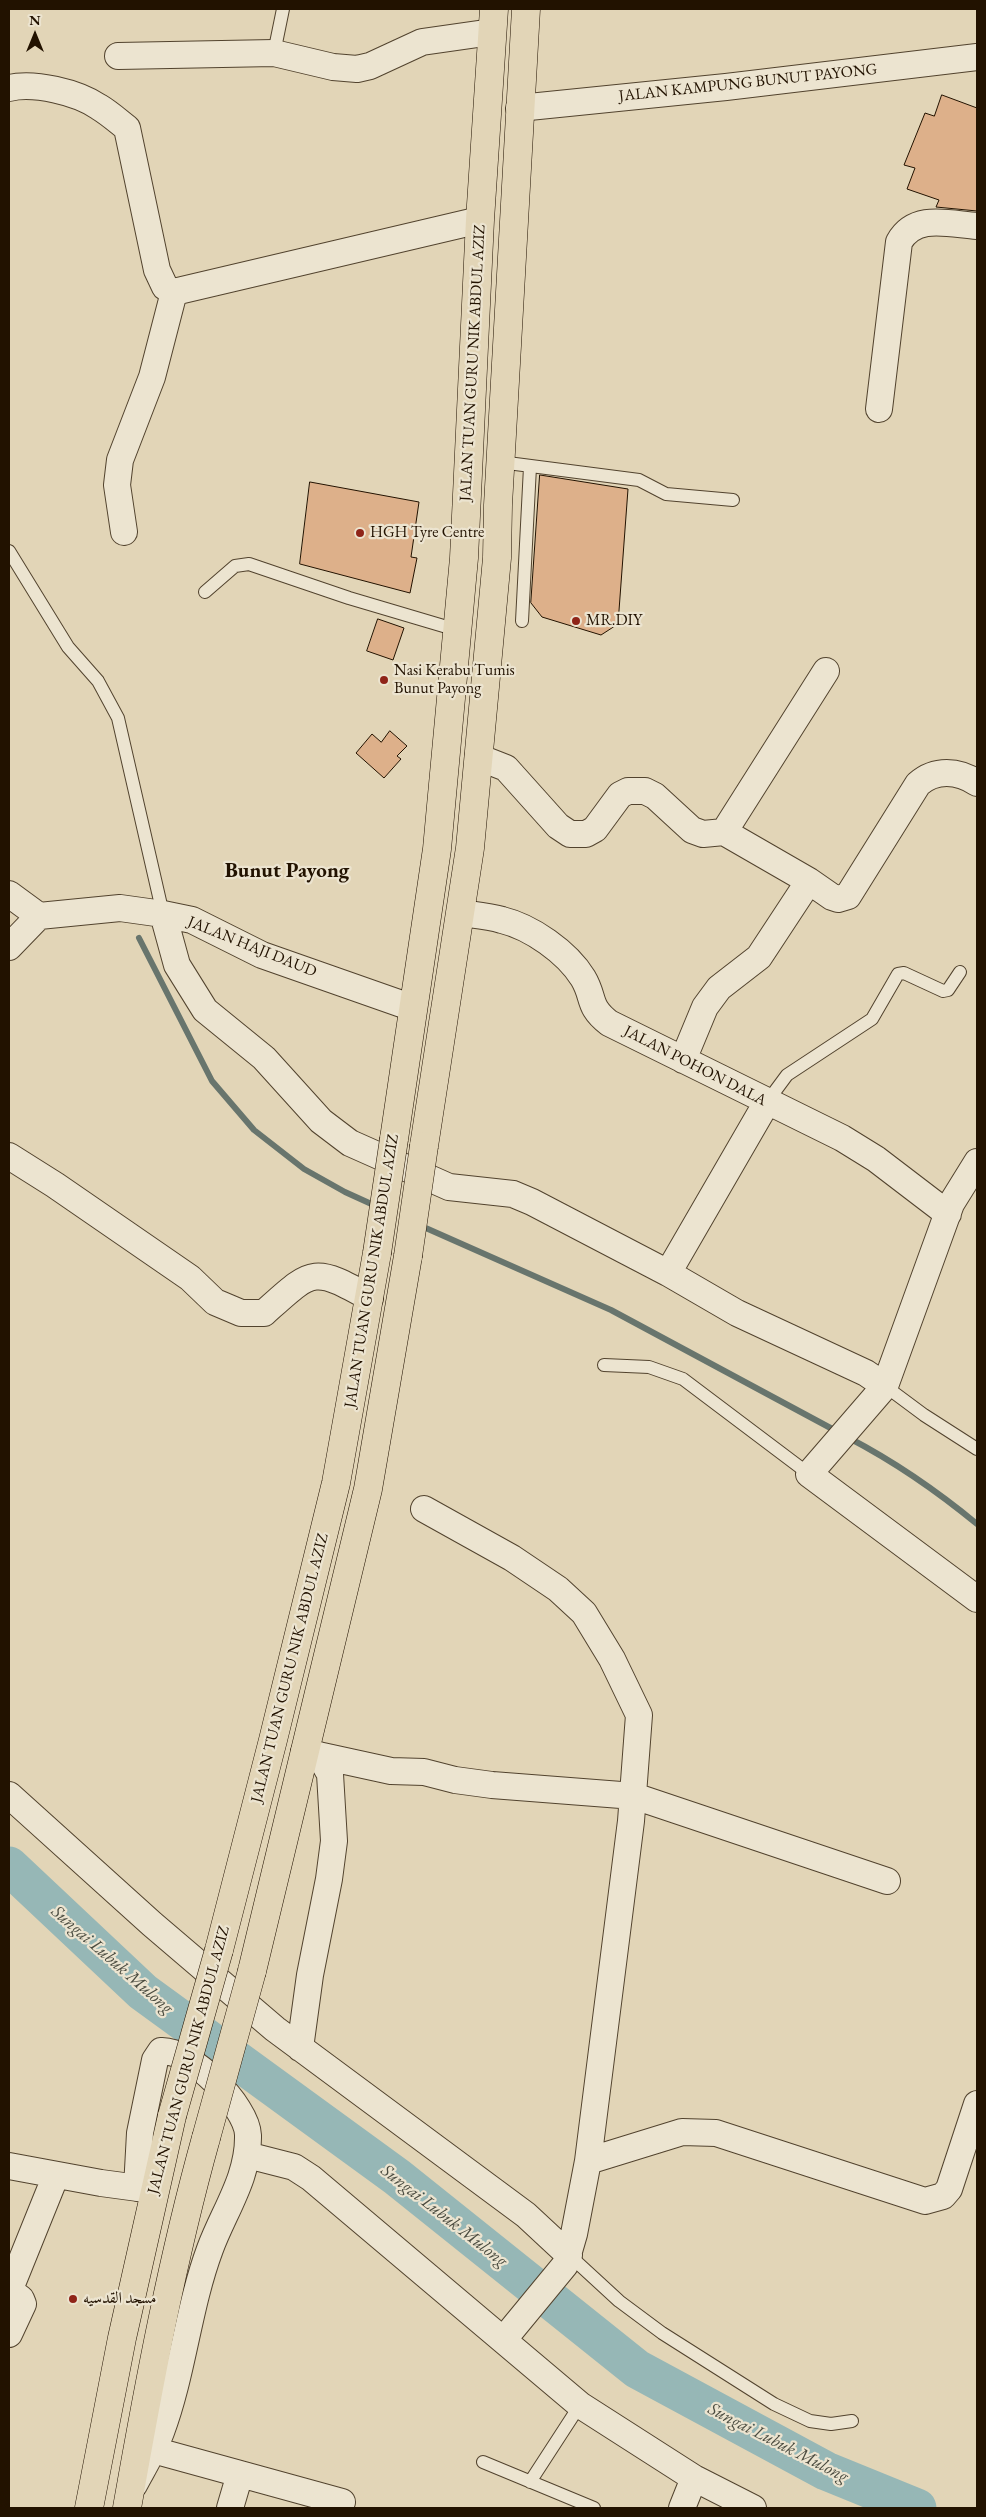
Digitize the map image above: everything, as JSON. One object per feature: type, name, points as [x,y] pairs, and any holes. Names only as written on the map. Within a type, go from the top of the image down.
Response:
[{"type":"main road","name":"JALAN TUAN GURU NIK ABDUL AZIZ","points":[[128,2500],[156,2343],[172,2269],[312,1753],[368,1489],[408,1256],[470,848],[497,558],[500,462],[526,9]]},
{"type":"main road","name":"JALAN TUAN GURU NIK ABDUL AZIZ","points":[[89,2508],[122,2338],[145,2189],[172,2116],[219,1950],[274,1740],[336,1483],[378,1253],[437,849],[464,537],[480,220],[493,20]]},
{"type":"main road","points":[[464,537],[476,537],[487,529],[498,505]]},
{"type":"street","points":[[118,56],[274,53],[333,67],[357,69],[370,66],[422,42],[493,20]]},
{"type":"street","name":"JALAN KAMPUNG BUNUT PAYONG","points":[[519,108],[726,88],[977,57]]},
{"type":"street","points":[[9,88],[22,85],[60,91],[97,105],[127,128],[157,270],[165,288],[174,292],[234,280],[480,220]]},
{"type":"street","points":[[879,409],[901,238],[912,226],[922,222],[977,226]]},
{"type":"street","points":[[124,532],[117,485],[120,460],[152,377],[174,292]]},
{"type":"street","points":[[724,832],[826,671]]},
{"type":"street","points":[[478,757],[506,768],[558,826],[570,834],[586,834],[595,829],[620,795],[636,790],[646,791],[655,796],[692,830],[703,834],[724,832],[809,881],[832,898],[838,899],[848,896],[918,784],[927,776],[940,772],[958,775],[977,782]]},
{"type":"street","points":[[683,1060],[705,1008],[719,988],[759,957],[809,881]]},
{"type":"street","points":[[9,894],[39,916],[9,947]]},
{"type":"street","name":"JALAN HAJI DAUD","points":[[39,916],[120,908],[192,920],[262,955],[413,1008]]},
{"type":"street","name":"JALAN POHON DALA","points":[[460,913],[503,920],[529,931],[563,954],[580,973],[596,1012],[609,1023],[842,1138],[876,1159],[948,1214]]},
{"type":"street","points":[[163,914],[177,965],[205,1010],[264,1058],[321,1121],[350,1143],[448,1187],[513,1194],[668,1273],[737,1313],[866,1373],[886,1386]]},
{"type":"street","points":[[668,1273],[768,1102]]},
{"type":"street","points":[[9,1156],[55,1185],[190,1278],[215,1302],[241,1313],[264,1313],[298,1282],[313,1276],[334,1278],[370,1298]]},
{"type":"street","points":[[977,1162],[951,1204],[886,1386],[809,1474],[977,1599]]},
{"type":"street","points":[[424,1509],[512,1558],[558,1589],[584,1613],[612,1659],[639,1715],[634,1796],[588,2161],[567,2260],[510,2331]]},
{"type":"street","points":[[312,1753],[391,1771],[424,1772],[455,1780],[492,1785],[634,1796],[887,1881]]},
{"type":"street","points":[[300,2048],[310,1975],[329,1879],[334,1841],[330,1774],[312,1753]]},
{"type":"street","points":[[9,1795],[152,1924],[300,2048],[526,2215],[567,2260]]},
{"type":"street","points":[[9,2166],[56,2176],[145,2189],[140,2133],[156,2060],[161,2051],[170,2050],[209,2074],[228,2093],[248,2132],[247,2155],[243,2173],[210,2250],[169,2406],[153,2450],[128,2500]]},
{"type":"street","points":[[588,2161],[682,2132],[716,2133],[925,2201],[942,2196],[949,2189],[977,2104]]},
{"type":"street","points":[[247,2155],[294,2167],[311,2178],[510,2331],[580,2405],[694,2478],[753,2508]]},
{"type":"street","points":[[9,2334],[23,2304],[21,2299],[13,2293],[12,2284],[56,2176]]},
{"type":"street","points":[[153,2450],[342,2502]]},
{"type":"street","points":[[230,2508],[240,2474]]},
{"type":"street","points":[[682,2508],[694,2478]]},
{"type":"lane","points":[[274,53],[283,9]]},
{"type":"lane","points":[[500,462],[639,480],[666,494],[733,500]]},
{"type":"lane","points":[[522,621],[530,467]]},
{"type":"lane","points":[[9,551],[68,647],[98,681],[118,718],[163,914]]},
{"type":"lane","points":[[205,592],[235,566],[249,564],[349,598],[457,630]]},
{"type":"lane","points":[[768,1102],[787,1075],[872,1019],[898,974],[904,973],[943,991],[948,990],[960,972]]},
{"type":"lane","points":[[604,1365],[649,1367],[683,1379],[809,1474]]},
{"type":"lane","points":[[886,1386],[924,1415],[977,1449]]},
{"type":"lane","points":[[567,2260],[662,2333],[774,2404],[810,2421],[831,2424],[852,2421]]},
{"type":"lane","points":[[530,2482],[580,2405]]},
{"type":"lane","points":[[483,2462],[594,2508]]},
{"type":"building","points":[[942,95],[977,108],[977,211],[936,207],[939,200],[907,189],[915,168],[904,165],[925,113],[934,116]]},
{"type":"building","points":[[540,475],[628,489],[618,624],[601,635],[542,617],[531,603]]},
{"type":"building","points":[[310,482],[419,502],[411,557],[417,558],[410,593],[300,564]]},
{"type":"building","points":[[378,619],[404,628],[393,660],[367,651]]},
{"type":"building","points":[[390,731],[407,746],[397,756],[401,759],[384,778],[356,753],[372,734],[381,742]]},
{"type":"waterway","points":[[139,938],[212,1081],[254,1130],[304,1169],[345,1192],[378,1207]]},
{"type":"waterway","points":[[419,1225],[611,1310],[838,1432]]},
{"type":"waterway","points":[[849,1438],[915,1478],[977,1524]]},
{"type":"waterway","name":"Sungai Lubuk Mulong","points":[[9,1866],[143,1992],[397,2177],[637,2369],[826,2471],[917,2508]]},
{"type":"place","name":"HGH Tyre Centre","points":[[360,533]]},
{"type":"place","name":"MR.DIY","points":[[576,621]]},
{"type":"place","name":"Nasi Kerabu Tumis Bunut Payong","points":[[384,680]]},
{"type":"place","name":"مسجد القدسيه","points":[[73,2299]]},
{"type":"district","name":"Bunut Payong","points":[[287,871]]}]
